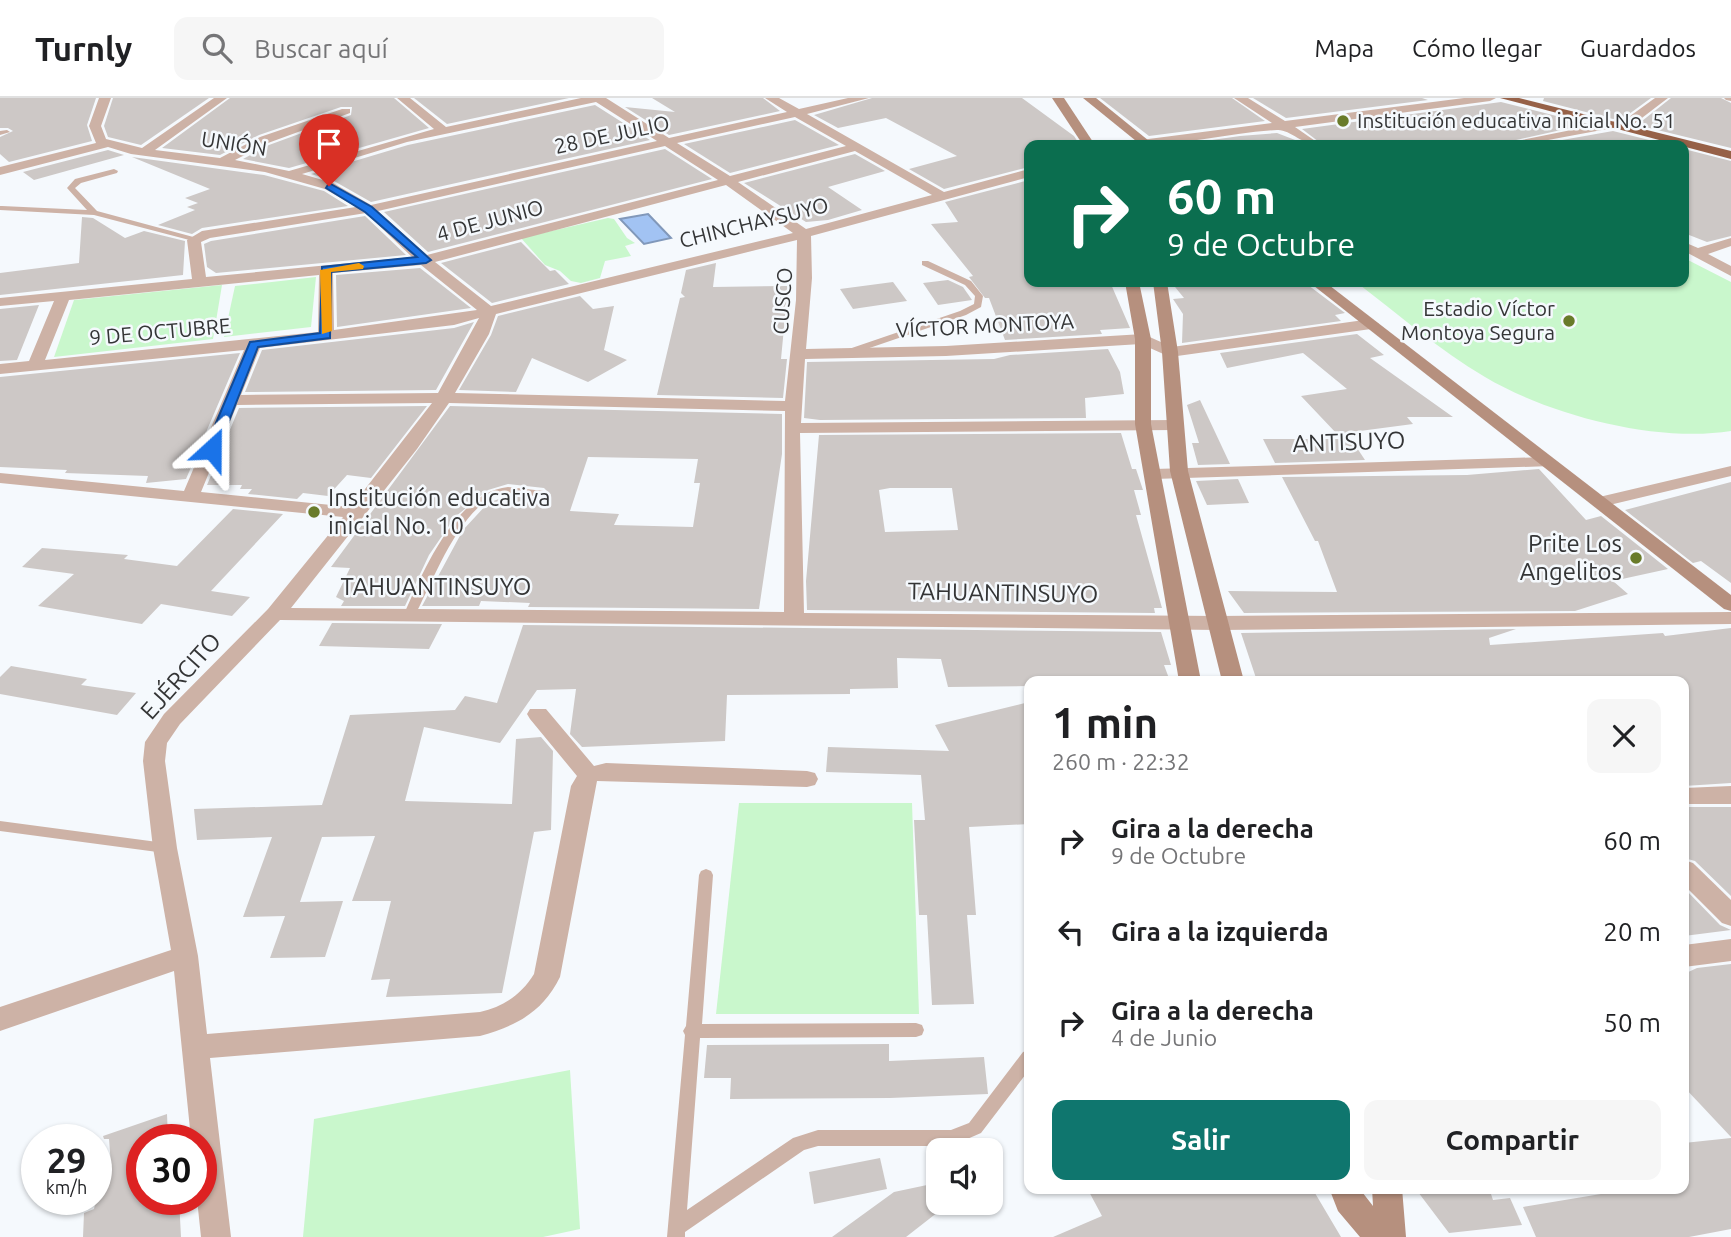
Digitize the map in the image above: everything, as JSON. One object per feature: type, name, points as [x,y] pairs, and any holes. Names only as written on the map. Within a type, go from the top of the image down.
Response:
[{"type":"highway","points":[[1506,98],[1672,140]]},
{"type":"highway","points":[[1533,98],[1731,147]]},
{"type":"highway","points":[[1689,144],[1731,155]]},
{"type":"street","points":[[105,98],[95,126],[97,138],[105,144]]},
{"type":"street","points":[[403,98],[443,130]]},
{"type":"street","points":[[516,98],[532,111]]},
{"type":"street","points":[[291,174],[368,148],[597,98]]},
{"type":"street","name":"CUSCO","points":[[597,98],[730,182],[804,234],[807,264],[792,428],[794,617]]},
{"type":"street","points":[[771,98],[944,197]]},
{"type":"street","name":"28 DE JULIO","points":[[194,240],[213,233],[369,209],[863,98]]},
{"type":"street","points":[[1058,98],[1086,140]]},
{"type":"street","points":[[1089,98],[1136,140]]},
{"type":"street","points":[[1240,98],[1307,140]]},
{"type":"street","points":[[1171,140],[1490,98]]},
{"type":"street","points":[[1531,140],[1630,122],[1662,98]]},
{"type":"street","points":[[145,151],[221,99]]},
{"type":"street","points":[[224,162],[264,140],[346,111]]},
{"type":"street","points":[[0,171],[105,144]]},
{"type":"street","name":"UNIÓN","points":[[105,144],[291,174],[329,186],[369,209],[489,312]]},
{"type":"street","name":"4 DE JUNIO","points":[[0,302],[426,260],[857,147]]},
{"type":"street","name":"CHINCHAYSUYO","points":[[489,312],[804,234],[1024,174]]},
{"type":"street","points":[[194,240],[200,283]]},
{"type":"street","points":[[1697,253],[1731,242]]},
{"type":"street","points":[[1689,249],[1731,272]]},
{"type":"street","points":[[326,270],[326,336]]},
{"type":"street","points":[[1133,287],[1143,340],[1143,424],[1189,676]]},
{"type":"street","points":[[1161,287],[1170,352],[1174,425],[1180,471],[1232,676]]},
{"type":"street","points":[[1323,287],[1731,605]]},
{"type":"street","points":[[35,365],[63,296]]},
{"type":"street","name":"9 DE OCTUBRE","points":[[0,369],[430,324],[489,312]]},
{"type":"street","name":"EJÉRCITO","points":[[216,1237],[185,956],[165,848],[154,761],[156,742],[172,719],[275,614],[411,445],[444,398],[481,334],[489,312]]},
{"type":"street","points":[[1170,352],[1371,324]]},
{"type":"street","name":"VÍCTOR MONTOYA","points":[[800,354],[946,351],[1143,340],[1170,352]]},
{"type":"street","points":[[190,498],[254,344]]},
{"type":"street","points":[[233,400],[444,398],[793,406]]},
{"type":"street","points":[[792,428],[1174,425]]},
{"type":"street","name":"ANTISUYO","points":[[1154,474],[1180,471],[1545,462]]},
{"type":"street","points":[[1601,502],[1731,471]]},
{"type":"street","points":[[0,478],[357,513]]},
{"type":"street","name":"TAHUANTINSUYO","points":[[275,614],[1219,623],[1731,618]]},
{"type":"street","points":[[538,714],[589,775]]},
{"type":"street","points":[[196,1047],[480,1024],[518,1012],[535,997],[547,978],[583,786],[589,775],[606,771],[807,779]]},
{"type":"street","points":[[1689,796],[1731,794]]},
{"type":"street","points":[[1689,875],[1731,916]]},
{"type":"street","points":[[1689,955],[1731,950]]},
{"type":"street","points":[[0,1019],[185,956]]},
{"type":"street","points":[[1346,1194],[1349,1201],[1380,1237]]},
{"type":"street","points":[[1387,1194],[1391,1237]]},
{"type":"lane","points":[[94,213],[72,186],[114,171]]},
{"type":"lane","points":[[2,208],[94,213],[194,240]]},
{"type":"lane","points":[[845,353],[963,313],[978,305],[979,296],[968,283],[925,263]]},
{"type":"lane","points":[[410,614],[434,560],[480,503],[491,494],[505,490],[544,495]]},
{"type":"lane","points":[[0,826],[165,848]]},
{"type":"lane","points":[[676,1233],[706,875]]},
{"type":"lane","points":[[691,1031],[916,1030]]},
{"type":"lane","points":[[676,1233],[799,1144],[818,1138],[951,1138],[966,1135],[975,1128],[1024,1064]]},
{"type":"green space","points":[[608,218],[614,219],[627,238],[635,243],[625,246],[631,256],[605,261],[600,278],[581,283],[571,281],[560,271],[545,265],[521,238]]},
{"type":"green space","name":"Estadio Víctor Montoya Segura","points":[[1689,261],[1731,282],[1731,431],[1670,433],[1604,423],[1571,414],[1511,391],[1435,344],[1362,287],[1689,287]]},
{"type":"green space","points":[[316,277],[311,327],[224,337],[235,286]]},
{"type":"green space","points":[[222,285],[213,339],[54,357],[74,300]]},
{"type":"green space","points":[[739,803],[912,803],[919,1014],[716,1014]]},
{"type":"green space","points":[[570,1070],[580,1229],[543,1237],[303,1237],[314,1119]]},
{"type":"water","points":[[648,214],[671,238],[644,244],[620,219]]},
{"type":"building","points":[[0,98],[96,98],[87,125],[92,141],[9,162],[0,154],[0,137],[13,131],[0,128]]},
{"type":"building","points":[[113,98],[209,98],[141,145],[108,137],[104,126]]},
{"type":"building","points":[[230,98],[394,98],[429,128],[289,168],[243,159],[269,145],[351,115],[352,107],[341,107],[259,135],[220,155],[162,148]]},
{"type":"building","points":[[414,98],[569,98],[447,124]]},
{"type":"building","points":[[652,98],[763,98],[780,111],[669,135],[625,107],[675,112]]},
{"type":"building","points":[[872,98],[1022,98],[1077,140],[1024,140],[1024,168],[944,189],[909,169],[957,156],[886,118],[838,128],[814,115]]},
{"type":"building","points":[[1100,98],[1232,98],[1265,121],[1149,136]]},
{"type":"building","points":[[1253,98],[1422,98],[1428,100],[1286,118]]},
{"type":"building","points":[[1544,98],[1651,98],[1625,117],[1613,119],[1543,101]]},
{"type":"building","points":[[1671,98],[1721,98],[1731,103],[1731,148],[1637,125]]},
{"type":"building","points":[[1501,102],[1588,124],[1516,140],[1316,140],[1302,129]]},
{"type":"building","points":[[595,105],[650,140],[371,202],[334,181],[311,174],[408,145]]},
{"type":"building","points":[[795,120],[839,145],[730,173],[684,144]]},
{"type":"building","points":[[1613,131],[1649,140],[1562,140]]},
{"type":"building","points":[[1277,133],[1295,140],[1212,140]]},
{"type":"building","points":[[665,149],[712,179],[428,252],[384,212]]},
{"type":"building","points":[[108,150],[124,155],[34,180],[23,172]]},
{"type":"building","points":[[1689,150],[1731,161],[1731,236],[1707,242],[1689,235]]},
{"type":"building","points":[[855,154],[885,171],[828,187],[862,210],[828,220],[806,222],[744,183]]},
{"type":"building","points":[[132,157],[264,175],[324,191],[348,206],[202,228],[192,234],[158,225],[195,210],[187,207],[198,203],[185,198],[210,189]]},
{"type":"building","points":[[1024,181],[1024,287],[1112,287],[1130,328],[1100,330],[1102,334],[1005,340],[989,298],[985,298],[969,277],[973,276],[931,224],[958,222],[945,202]]},
{"type":"building","points":[[365,216],[406,255],[216,273],[207,267],[204,244],[211,241]]},
{"type":"building","points":[[82,217],[93,218],[125,238],[144,231],[185,241],[183,275],[0,295],[0,273],[79,263]]},
{"type":"building","points":[[521,242],[550,271],[555,270],[569,284],[492,303],[441,263]]},
{"type":"building","points":[[716,263],[713,287],[788,286],[781,359],[787,359],[783,398],[657,395],[680,298],[685,297],[681,293],[686,270]]},
{"type":"building","points":[[420,268],[471,308],[337,327],[336,275]]},
{"type":"building","points":[[948,280],[963,287],[972,300],[938,305],[923,283]]},
{"type":"building","points":[[893,282],[907,301],[853,309],[840,289]]},
{"type":"building","points":[[1175,287],[1311,287],[1345,313],[1335,315],[1341,321],[1182,343],[1183,314],[1173,299],[1184,298]]},
{"type":"building","points":[[580,296],[593,309],[614,306],[604,350],[627,360],[588,382],[532,358],[516,392],[459,390],[491,335],[498,316]]},
{"type":"building","points":[[39,305],[17,360],[0,361],[0,309]]},
{"type":"building","points":[[474,322],[436,390],[245,392],[262,350],[454,328]]},
{"type":"building","points":[[1357,334],[1384,355],[1370,358],[1453,417],[1407,417],[1413,424],[1337,434],[1301,396],[1347,389],[1303,353],[1227,368],[1220,353]]},
{"type":"building","points":[[1108,349],[1120,372],[1124,394],[1085,398],[1086,418],[804,418],[807,362],[994,359],[1010,355]]},
{"type":"building","points":[[240,353],[186,479],[146,483],[148,476],[0,467],[0,377]]},
{"type":"building","points":[[1200,400],[1230,464],[1198,465],[1192,443],[1199,443],[1187,405]]},
{"type":"building","points":[[427,406],[371,478],[347,475],[328,496],[303,493],[297,499],[248,494],[252,489],[240,489],[242,485],[207,485],[239,408]]},
{"type":"building","points":[[450,406],[782,414],[782,454],[759,609],[528,607],[530,603],[481,601],[479,606],[422,606],[463,530],[488,503],[507,496],[538,499],[551,495],[544,488],[508,484],[488,490],[455,517],[429,555],[405,606],[341,606],[344,601],[336,597],[350,568],[331,567]],"holes":[[[588,457],[698,459],[694,483],[700,483],[693,527],[614,525],[619,514],[570,511]]]},
{"type":"building","points":[[1121,433],[1132,469],[1136,469],[1143,490],[1134,490],[1141,515],[1136,515],[1162,608],[1154,608],[1155,613],[807,610],[806,581],[819,435]],"holes":[[[952,488],[958,530],[885,532],[879,490]]]},
{"type":"building","points":[[1263,439],[1351,439],[1365,460],[1275,463]]},
{"type":"building","points":[[1539,469],[1586,520],[1601,516],[1668,569],[1613,581],[1628,594],[1575,611],[1244,613],[1228,591],[1337,592],[1318,541],[1315,541],[1282,477],[1467,475]]},
{"type":"building","points":[[1238,479],[1249,503],[1207,505],[1196,481]]},
{"type":"building","points":[[1731,482],[1731,583],[1701,561],[1693,563],[1625,510]]},
{"type":"building","points":[[233,509],[283,514],[211,591],[250,597],[232,616],[161,604],[142,624],[38,606],[74,574],[22,567],[42,548],[128,555],[124,559],[177,566]]},
{"type":"building","points":[[332,623],[442,624],[429,649],[319,646]]},
{"type":"building","points":[[523,625],[1161,632],[1171,665],[1164,665],[1168,676],[1024,676],[1024,686],[948,687],[941,659],[897,658],[898,688],[850,689],[850,694],[727,695],[725,741],[582,747],[570,734],[576,689],[537,690],[500,743],[424,727],[405,801],[512,804],[516,739],[541,737],[553,751],[551,830],[534,832],[502,993],[386,997],[390,979],[371,980],[391,901],[352,901],[375,836],[322,837],[300,902],[343,901],[325,957],[270,958],[285,916],[243,917],[272,837],[197,840],[194,809],[322,805],[350,715],[455,710],[465,696],[497,703]]},
{"type":"building","points":[[1731,628],[1731,783],[1689,786],[1689,676],[1255,676],[1241,633],[1516,629],[1489,638],[1490,645],[1663,633],[1665,636]]},
{"type":"building","points":[[11,666],[87,679],[81,685],[136,693],[117,715],[0,694],[0,677]]},
{"type":"building","points":[[1024,703],[1024,824],[969,827],[976,915],[967,915],[974,1004],[932,1005],[927,915],[919,915],[914,820],[925,820],[921,775],[826,772],[828,747],[949,751],[935,725]]},
{"type":"building","points":[[1689,807],[1731,807],[1731,896],[1695,861],[1689,859]]},
{"type":"building","points":[[1689,893],[1720,925],[1731,930],[1689,935]]},
{"type":"building","points":[[1731,964],[1731,1137],[1689,1092],[1689,972],[1697,968]]},
{"type":"building","points":[[889,1044],[889,1061],[984,1057],[988,1094],[890,1098],[730,1099],[731,1078],[704,1078],[707,1045]]},
{"type":"building","points":[[167,1114],[167,1124],[138,1124]]},
{"type":"building","points":[[126,1128],[126,1215],[180,1215],[181,1237],[83,1237],[84,1215],[112,1215],[112,1133]]},
{"type":"building","points":[[1731,1138],[1731,1229],[1689,1237],[1536,1237],[1523,1207],[1601,1194],[1689,1194],[1689,1142]]},
{"type":"building","points":[[880,1158],[887,1189],[814,1204],[809,1172]]},
{"type":"building","points":[[926,1185],[926,1215],[934,1215],[906,1237],[832,1237],[894,1192]]},
{"type":"building","points":[[1090,1194],[1316,1194],[1341,1237],[1053,1237],[1102,1216]]},
{"type":"building","points":[[1420,1194],[1491,1194],[1493,1200],[1510,1198],[1522,1225],[1449,1233]]},
{"type":"slow traffic","points":[[326,331],[326,270],[359,266]]},
{"type":"place","name":"Institución educativa inicial No. 51","points":[[1343,121]]},
{"type":"place","name":"Estadio Víctor Montoya Segura","points":[[1569,321]]},
{"type":"place","name":"Institución educativa inicial No. 10","points":[[314,512]]},
{"type":"place","name":"Prite Los Angelitos","points":[[1636,558]]},
{"type":"route","points":[[212,449],[254,344],[326,336],[326,270],[426,260],[408,247],[369,209],[329,186]]}]
